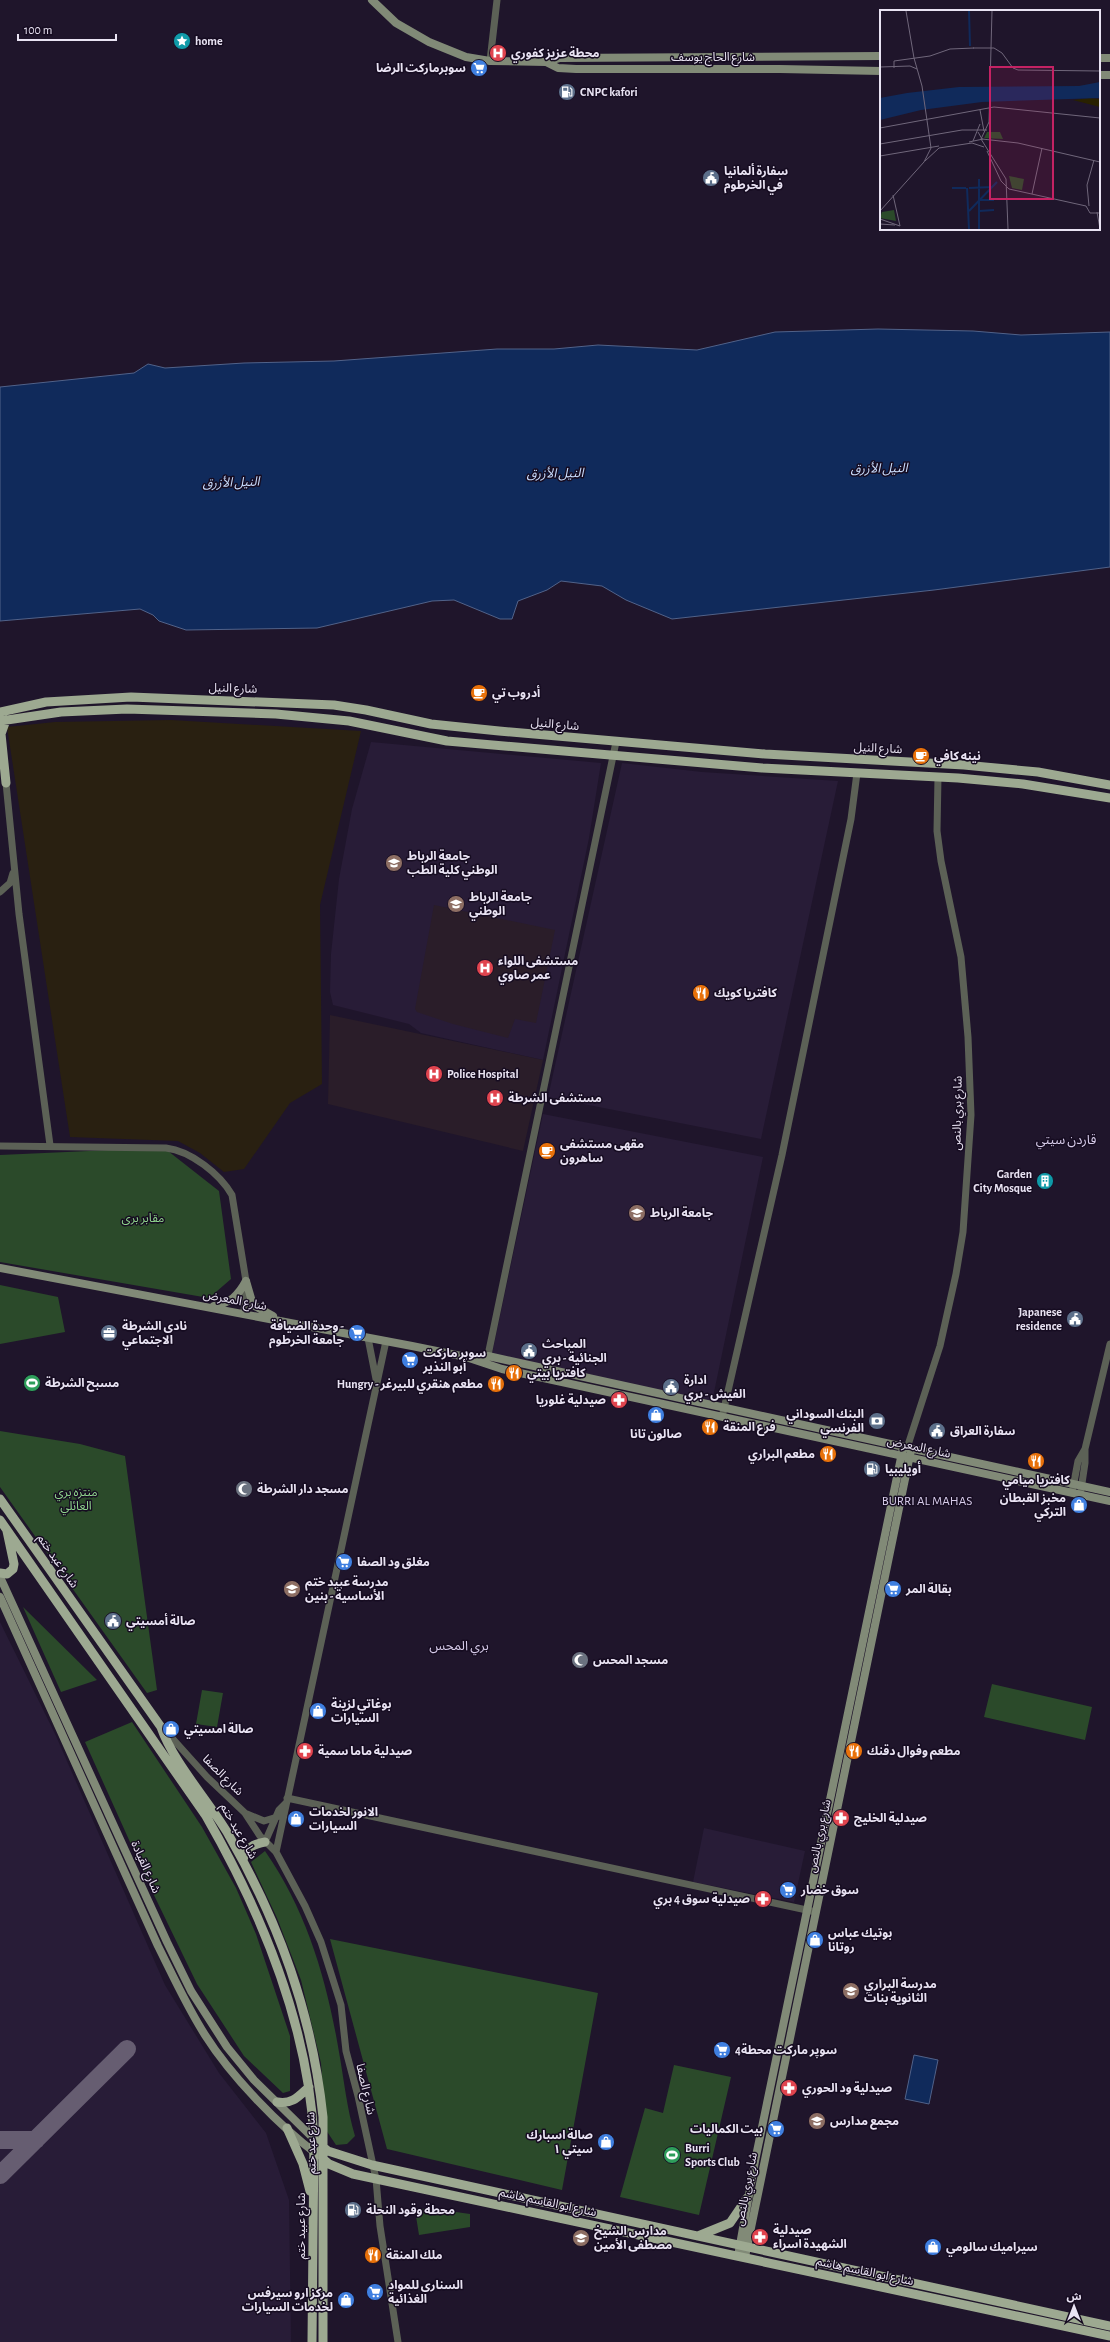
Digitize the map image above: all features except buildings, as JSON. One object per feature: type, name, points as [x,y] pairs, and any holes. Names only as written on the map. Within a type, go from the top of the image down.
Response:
[{"type":"main road","name":"شارع الحاج يوسف","points":[[372,0],[396,23],[429,42],[466,57],[490,61],[546,62],[560,58],[880,56]]},
{"type":"main road","name":"شارع الحاج يوسف","points":[[546,62],[558,68],[576,69],[780,69],[880,71]]},
{"type":"main road","name":"شارع النيل","points":[[0,712],[46,702],[124,698],[293,703],[350,707],[449,726],[765,754],[964,765],[1038,772],[1110,785]]},
{"type":"main road","name":"شارع النيل","points":[[3,721],[61,712],[126,709],[276,714],[349,721],[447,741],[762,768],[938,777],[1023,784],[1110,798]]},
{"type":"main road","points":[[3,721],[1,734],[3,780]]},
{"type":"main road","name":"شارع المعرض","points":[[0,1268],[466,1357],[486,1365],[907,1451],[1077,1489],[1110,1501]]},
{"type":"main road","points":[[209,1307],[230,1301],[238,1295],[246,1281]]},
{"type":"main road","points":[[246,1281],[253,1305],[284,1322]]},
{"type":"main road","name":"شارع المعرض","points":[[466,1357],[488,1356],[723,1413]]},
{"type":"main road","name":"شارع بري بالنص","points":[[741,2256],[907,1451]]},
{"type":"main road","name":"شارع المعرض","points":[[1077,1489],[1110,1492]]},
{"type":"main road","name":"شارع عبد ختم","points":[[0,1499],[161,1727],[166,1742],[215,1813],[243,1860],[278,1934],[306,2018],[320,2087],[323,2147],[324,2227]]},
{"type":"main road","name":"شارع عبد ختم","points":[[0,1520],[145,1727],[218,1838],[267,1938],[294,2020],[309,2087]]},
{"type":"main road","points":[[0,1573],[7,1574],[13,1569],[14,1564],[7,1528]]},
{"type":"main road","name":"شارع القيادة","points":[[0,1577],[167,1942],[192,1991],[227,2047],[254,2080],[314,2139]]},
{"type":"main road","name":"شارع القيادة","points":[[0,1597],[158,1946],[196,2019],[210,2042],[248,2088],[314,2152]]},
{"type":"main road","points":[[64,1741],[74,1737]]},
{"type":"main road","points":[[243,1860],[245,1852],[251,1846],[265,1842]]},
{"type":"main road","name":"شارع بري بالنص","points":[[743,2246],[748,2198],[812,1911]]},
{"type":"main road","points":[[277,2102],[290,2102],[297,2099],[309,2087]]},
{"type":"main road","name":"شارع عبيد ختم","points":[[309,2087],[314,2139],[312,2200],[312,2342]]},
{"type":"main road","points":[[288,2128],[303,2164],[312,2200]]},
{"type":"main road","name":"شارع ابو القاسم هاشم","points":[[314,2139],[328,2151],[372,2164],[1110,2326]]},
{"type":"main road","name":"شارع ابو القاسم هاشم","points":[[314,2152],[339,2169],[376,2179],[1110,2336]]},
{"type":"main road","points":[[697,2236],[730,2224],[748,2198]]},
{"type":"main road","name":"شارع عبيد ختم","points":[[323,2342],[324,2227]]},
{"type":"street","points":[[490,61],[496,0]]},
{"type":"street","points":[[486,1365],[616,742]]},
{"type":"street","points":[[723,1413],[782,1155],[851,819],[857,773]]},
{"type":"street","name":"شارع بري بالنص","points":[[907,1451],[940,1346],[956,1274],[963,1232],[972,1115],[968,1037],[961,957],[940,860],[937,831],[938,777]]},
{"type":"street","points":[[3,780],[19,914],[50,1145]]},
{"type":"street","points":[[0,892],[10,882],[14,869]]},
{"type":"street","points":[[0,1146],[50,1145],[166,1148],[183,1152],[193,1158],[227,1185],[232,1195],[246,1281],[244,1314]]},
{"type":"street","points":[[368,1338],[377,1381]]},
{"type":"street","points":[[276,1852],[386,1341]]},
{"type":"street","points":[[1077,1489],[1086,1463],[1085,1449],[1110,1344]]},
{"type":"street","name":"شارع الصفا","points":[[161,1727],[208,1777],[245,1813],[265,1842],[276,1852],[314,1923],[331,1970],[341,2005],[346,2051],[358,2096],[376,2179],[380,2226],[398,2342]]},
{"type":"street","points":[[265,1842],[279,1810],[287,1800]]},
{"type":"street","points":[[287,1800],[812,1911]]},
{"type":"street","points":[[245,1813],[264,1821],[277,1817]]},
{"type":"shaded area","points":[[171,720],[361,731],[320,905],[322,1084],[290,1103],[244,1169],[224,1172],[200,1153],[178,1141],[70,1137],[7,727],[55,722]]},
{"type":"shaded area","name":"جامعة الرباط الوطني","points":[[371,742],[601,763],[589,838],[543,1060],[421,1033],[409,1024],[333,1005],[330,992],[331,954],[339,879],[352,809]]},
{"type":"shaded area","points":[[622,763],[702,772],[838,781],[761,1139],[548,1097]]},
{"type":"shaded area","name":"مستشفى اللواء عمر صاوي","points":[[434,905],[555,930],[536,1023],[515,1019],[508,1038],[453,1024],[417,1012],[415,1009]]},
{"type":"shaded area","name":"Police Hospital","points":[[330,1015],[543,1060],[523,1151],[328,1104]]},
{"type":"shaded area","name":"جامعة الرباط","points":[[543,1114],[763,1157],[712,1402],[492,1354]]},
{"type":"shaded area","points":[[0,1622],[56,1736],[165,1985],[219,2073],[266,2133],[289,2200],[291,2342],[0,2342]]},
{"type":"shaded area","points":[[704,1828],[805,1851],[794,1902],[693,1882]]},
{"type":"green space","name":"مقابر برى","points":[[111,1150],[168,1151],[219,1191],[231,1279],[209,1298],[0,1262],[0,1155]]},
{"type":"green space","points":[[0,1285],[58,1297],[65,1332],[0,1344]]},
{"type":"green space","name":"منتزه بري العائلي","points":[[0,1431],[80,1444],[125,1456],[157,1690],[147,1693],[0,1487]]},
{"type":"green space","points":[[23,1607],[97,1680],[61,1692]]},
{"type":"green space","points":[[992,1684],[1092,1707],[1085,1740],[984,1717]]},
{"type":"green space","points":[[202,1690],[223,1693],[217,1727],[196,1724]]},
{"type":"green space","points":[[132,1722],[202,1827],[236,1888],[256,1934],[290,2036],[290,2091],[283,2093],[244,2056],[197,1984],[152,1891],[85,1742]]},
{"type":"green space","points":[[265,1851],[293,1898],[304,1922],[321,1973],[334,2025],[355,2136],[347,2144],[336,2145],[326,2130],[321,2063],[301,1980],[277,1918],[251,1862]]},
{"type":"green space","points":[[330,1939],[598,1993],[562,2190],[387,2149]]},
{"type":"green space","name":"Burri Sports Club","points":[[674,2065],[731,2077],[699,2215],[620,2197],[645,2108],[663,2113]]},
{"type":"green space","points":[[428,2208],[470,2214],[470,2227],[419,2235],[415,2210]]},
{"type":"water","name":"النيل الأزرق","points":[[878,329],[973,331],[1021,335],[1110,332],[1110,567],[934,590],[672,619],[626,600],[602,586],[561,581],[547,590],[518,601],[512,619],[500,619],[454,600],[432,601],[317,628],[186,630],[159,621],[153,615],[140,609],[0,621],[0,387],[134,373],[148,364],[165,368],[244,363],[334,361],[497,349],[554,349],[598,345],[697,350],[775,332]]},
{"type":"water","points":[[914,2055],[938,2060],[929,2104],[905,2099]]},
{"type":"taxiway","points":[[0,2175],[127,2049]]},
{"type":"taxiway","points":[[0,2140],[36,2140]]},
{"type":"place","name":"home","points":[[182,41]]},
{"type":"place","name":"محطة عزيز كفوري","points":[[498,53]]},
{"type":"place","name":"سوبرماركت الرضا","points":[[479,68]]},
{"type":"place","name":"CNPC kafori","points":[[567,92]]},
{"type":"place","name":"سفارة ألمانيا في الخرطوم","points":[[711,178]]},
{"type":"place","name":"أدروب تي","points":[[479,693]]},
{"type":"place","name":"نينه كافي","points":[[921,756]]},
{"type":"place","name":"جامعة الرباط الوطني كلية الطب","points":[[394,863]]},
{"type":"place","name":"جامعة الرباط الوطني","points":[[456,904]]},
{"type":"place","name":"مستشفى اللواء عمر صاوي","points":[[485,968]]},
{"type":"place","name":"كافتريا كويك","points":[[701,993]]},
{"type":"place","name":"Police Hospital","points":[[434,1074]]},
{"type":"place","name":"مستشفى الشرطة","points":[[495,1098]]},
{"type":"place","name":"مقهى مستشفى ساهرون","points":[[547,1151]]},
{"type":"place","name":"Garden City Mosque","points":[[1045,1181]]},
{"type":"place","name":"جامعة الرباط","points":[[637,1213]]},
{"type":"place","name":"Japanese residence","points":[[1075,1319]]},
{"type":"place","name":"نادي الشرطة الاجتماعي","points":[[109,1333]]},
{"type":"place","name":"وحدة الضيافة - جامعة الخرطوم","points":[[357,1333]]},
{"type":"place","name":"المباحث الجنائية - بري","points":[[529,1351]]},
{"type":"place","name":"سوبر ماركت أبو النذير","points":[[410,1360]]},
{"type":"place","name":"كافتريا بيتي","points":[[514,1373]]},
{"type":"place","name":"مسبح الشرطة","points":[[32,1383]]},
{"type":"place","name":"Hungry - مطعم هنقري للبيرغر","points":[[496,1384]]},
{"type":"place","name":"ادارة الفيش - بري","points":[[671,1387]]},
{"type":"place","name":"صيدلية غلوريا","points":[[619,1400]]},
{"type":"place","name":"صالون تانا","points":[[656,1415]]},
{"type":"place","name":"البنك السوداني الفرنسي","points":[[877,1421]]},
{"type":"place","name":"فرع المنقة","points":[[710,1427]]},
{"type":"place","name":"سفارة العراق","points":[[937,1431]]},
{"type":"place","name":"مطعم البراري","points":[[828,1454]]},
{"type":"place","name":"كافتريا ميامي","points":[[1036,1461]]},
{"type":"place","name":"أويليبيا","points":[[872,1469]]},
{"type":"place","name":"مسجد دار الشرطة","points":[[244,1489]]},
{"type":"place","name":"مخبز القبطان التركي","points":[[1079,1505]]},
{"type":"place","name":"مغلق ود الصفا","points":[[344,1562]]},
{"type":"place","name":"مدرسة عبيد ختم الأساسية - بنين","points":[[292,1589]]},
{"type":"place","name":"بقالة المر","points":[[893,1589]]},
{"type":"place","name":"صالة أمسيتي","points":[[113,1621]]},
{"type":"place","name":"مسجد المحس","points":[[580,1660]]},
{"type":"place","name":"بوغاتي لزينة السيارات","points":[[318,1711]]},
{"type":"place","name":"صالة امسيتي","points":[[171,1729]]},
{"type":"place","name":"صيدلية ماما سمية","points":[[305,1751]]},
{"type":"place","name":"مطعم وفوال دقنك","points":[[854,1751]]},
{"type":"place","name":"صيدلية الخليج","points":[[841,1818]]},
{"type":"place","name":"الانور لخدمات السيارات","points":[[296,1819]]},
{"type":"place","name":"سوق خضار","points":[[788,1890]]},
{"type":"place","name":"صيدلية سوق 4 بري","points":[[763,1899]]},
{"type":"place","name":"بوتيك عباس روتانا","points":[[815,1940]]},
{"type":"place","name":"مدرسة البراري الثانوية بنات","points":[[851,1991]]},
{"type":"place","name":"سوپر مارکت محطة4","points":[[722,2050]]},
{"type":"place","name":"صيدلية ود الحوري","points":[[789,2088]]},
{"type":"place","name":"مجمع مدارس","points":[[817,2121]]},
{"type":"place","name":"بيت الكماليات","points":[[776,2129]]},
{"type":"place","name":"صالة اسبارك سيتي ١","points":[[606,2142]]},
{"type":"place","name":"Burri Sports Club","points":[[672,2155]]},
{"type":"place","name":"محطة وقود النحلة","points":[[353,2210]]},
{"type":"place","name":"صيدلية الشهيدة اسراء","points":[[760,2237]]},
{"type":"place","name":"مدارس الشيخ مصطفى الأمين","points":[[581,2238]]},
{"type":"place","name":"سيراميك سالومي","points":[[933,2247]]},
{"type":"place","name":"ملك المنقة","points":[[373,2255]]},
{"type":"place","name":"السناري للمواد الغذائية","points":[[375,2292]]},
{"type":"place","name":"مركز ارو سيرفس لخدمات السيارات","points":[[346,2300]]},
{"type":"district","name":"قاردن سيتي","points":[[1066,1140]]},
{"type":"district","name":"BURRI AL MAHAS","points":[[927,1501]]},
{"type":"district","name":"بري المحس","points":[[459,1646]]}]
